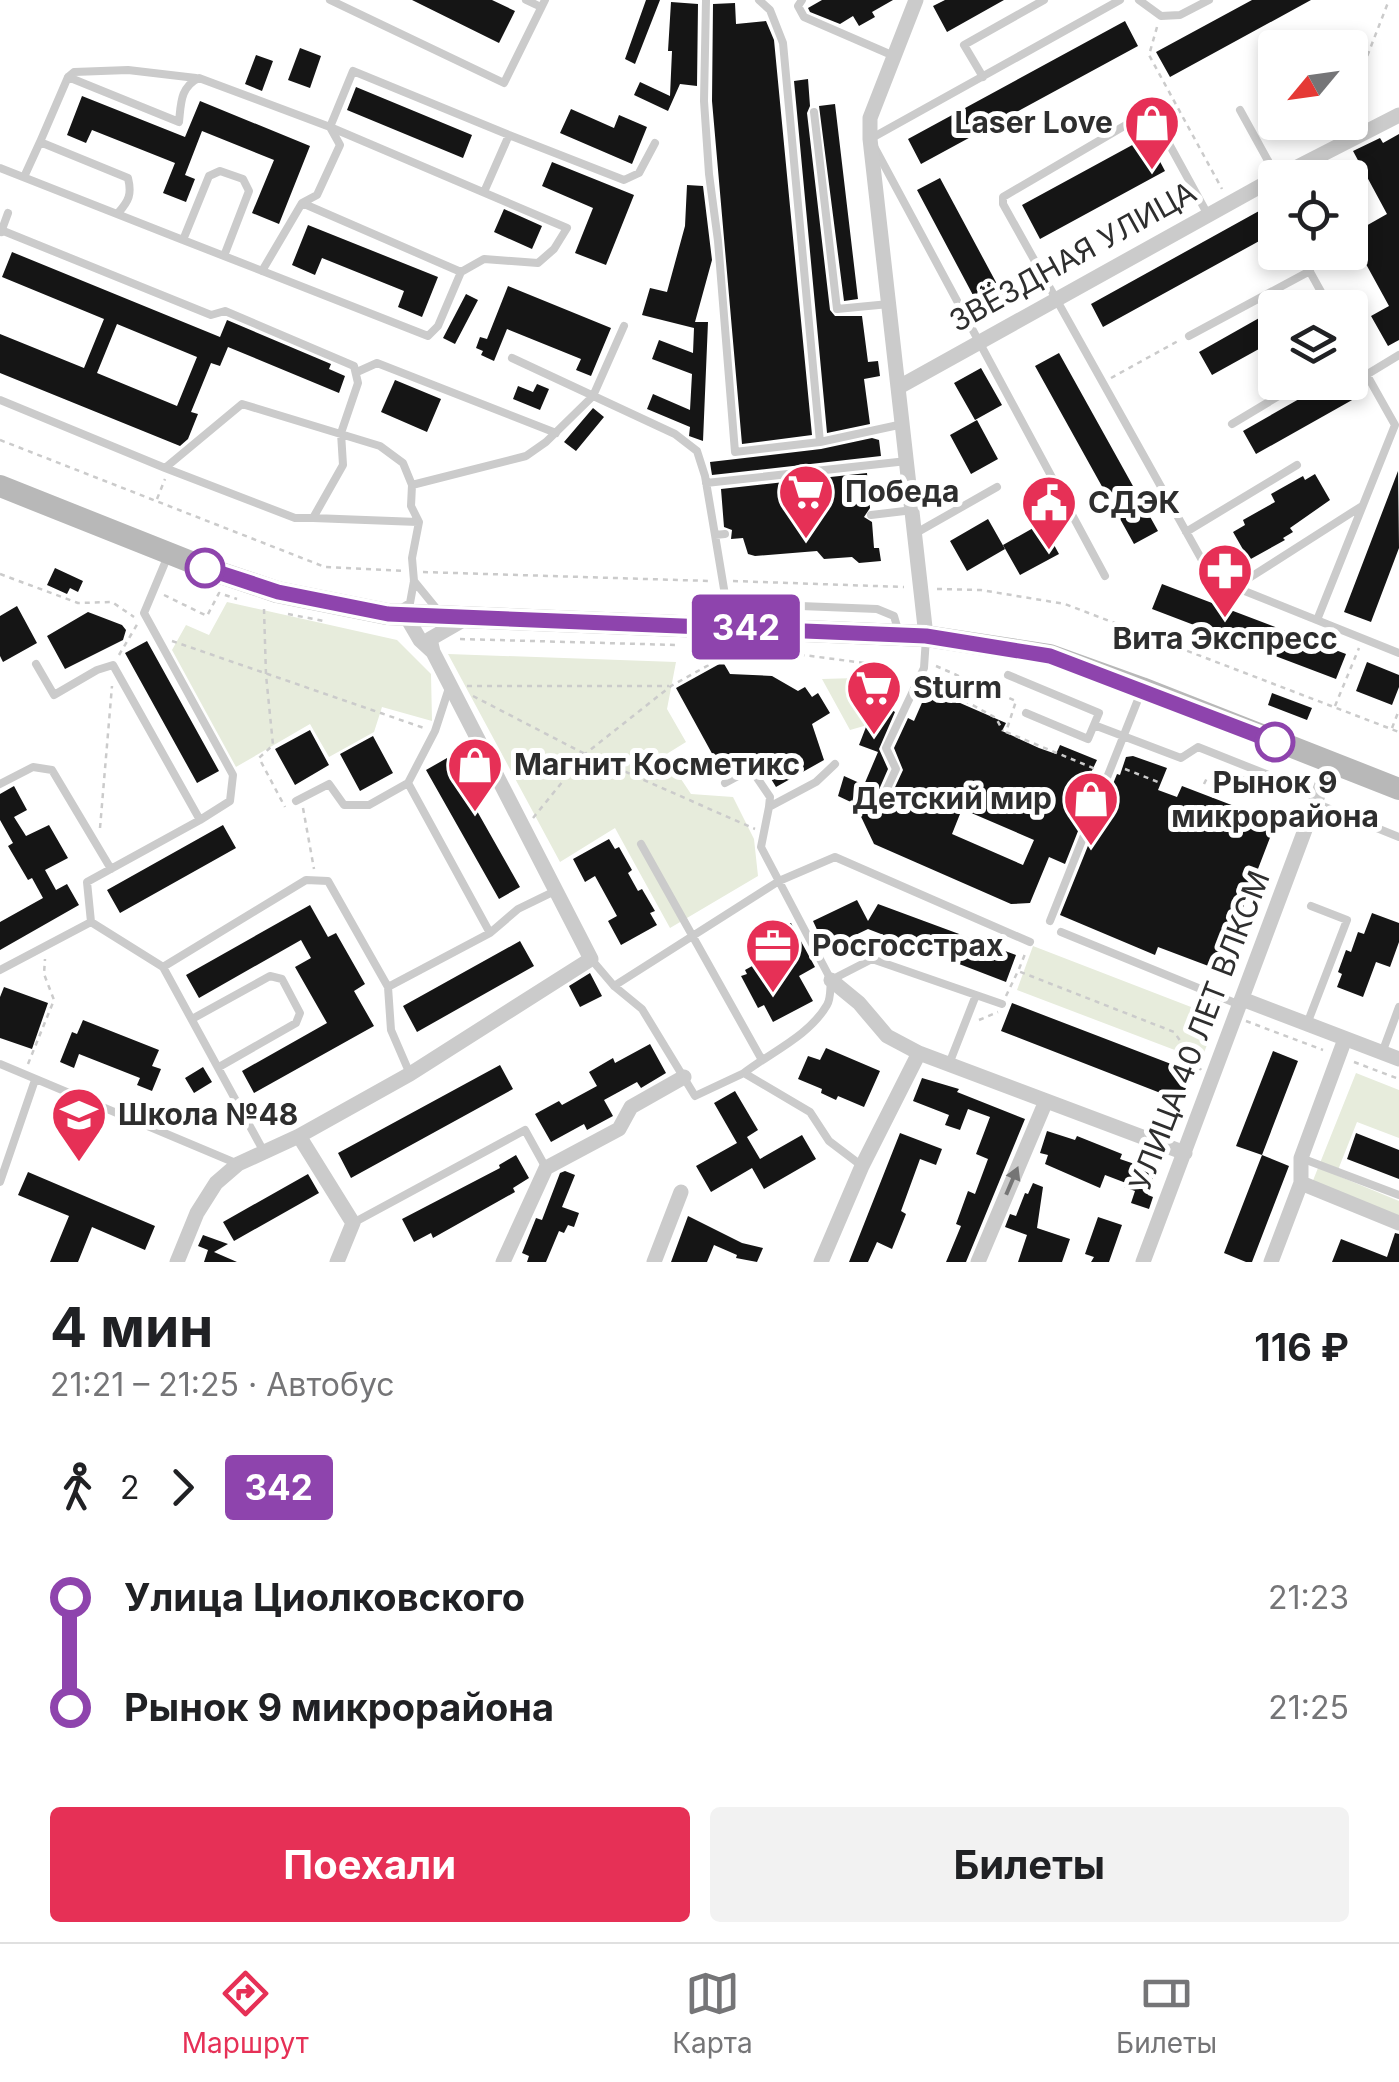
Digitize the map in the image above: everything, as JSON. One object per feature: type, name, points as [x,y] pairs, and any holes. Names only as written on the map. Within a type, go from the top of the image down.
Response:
[{"type":"main road","points":[[0,486],[278,592],[397,615],[730,631],[899,634],[1050,656],[1399,789]]},
{"type":"street","points":[[916,0],[870,118],[870,140],[926,636]]},
{"type":"street","name":"ЗВЁЗДНАЯ УЛИЦА","points":[[1368,131],[1399,115]]},
{"type":"street","name":"ЗВЁЗДНАЯ УЛИЦА","points":[[1312,160],[1350,140]]},
{"type":"street","name":"ЗВЁЗДНАЯ УЛИЦА","points":[[899,387],[1258,188]]},
{"type":"street","points":[[177,1262],[216,1183],[238,1164],[299,1136],[410,1074],[591,959],[432,646],[420,640],[397,615]]},
{"type":"street","points":[[432,646],[462,620]]},
{"type":"street","name":"УЛИЦА 40 ЛЕТ ВЛКСМ","points":[[1142,1262],[1330,763]]},
{"type":"street","points":[[831,980],[859,1003],[887,1036],[919,1053],[1184,1153]]},
{"type":"street","points":[[1239,1007],[1307,1024],[1399,1059]]},
{"type":"street","points":[[1271,1262],[1301,1183],[1301,1158],[1345,1039]]},
{"type":"street","points":[[821,1262],[862,1166],[919,1053]]},
{"type":"street","points":[[503,1262],[546,1168],[620,1129],[631,1107],[684,1077]]},
{"type":"street","points":[[978,1262],[1046,1101]]},
{"type":"street","points":[[299,1136],[353,1223],[337,1262]]},
{"type":"street","points":[[1301,1183],[1399,1223]]},
{"type":"street","points":[[654,1262],[681,1192]]},
{"type":"lane","points":[[330,0],[504,83],[543,4],[526,0]]},
{"type":"lane","points":[[706,0],[704,101],[734,452],[820,442],[903,424]]},
{"type":"lane","points":[[758,0],[770,10],[783,43],[820,442]]},
{"type":"lane","points":[[802,0],[798,6],[804,17],[894,56]]},
{"type":"lane","points":[[983,77],[964,45],[1044,0]]},
{"type":"lane","points":[[1105,576],[870,140],[1120,0]]},
{"type":"lane","points":[[1140,0],[1161,16],[1180,15],[1209,0]]},
{"type":"lane","points":[[0,168],[428,336],[438,326],[460,272],[484,260],[538,263],[554,249],[567,228],[330,127],[200,78],[128,70],[74,72],[68,77],[24,176]]},
{"type":"lane","points":[[330,127],[353,71],[624,180],[639,174],[655,143]]},
{"type":"lane","points":[[68,77],[179,122],[182,96],[200,78]]},
{"type":"lane","points":[[1240,110],[1264,160]]},
{"type":"lane","points":[[814,112],[837,309],[889,304]]},
{"type":"lane","points":[[1208,215],[1150,115],[1143,115],[1003,197],[1003,204],[1212,578],[1399,653]]},
{"type":"lane","points":[[262,271],[302,203],[317,195],[340,145],[330,127]]},
{"type":"lane","points":[[484,192],[509,135]]},
{"type":"lane","points":[[40,142],[128,178],[132,192],[118,213]]},
{"type":"lane","points":[[184,240],[209,176],[220,171],[242,179],[249,191],[224,256]]},
{"type":"lane","points":[[302,203],[460,272]]},
{"type":"lane","points":[[8,212],[1,232],[211,315],[225,311],[350,362],[358,383],[341,433],[343,466],[313,518]]},
{"type":"lane","points":[[1188,336],[1310,271],[1320,290]]},
{"type":"lane","points":[[412,485],[526,456],[556,433],[592,396],[624,326]]},
{"type":"lane","points":[[1368,374],[1399,356]]},
{"type":"lane","points":[[512,358],[675,434],[697,451],[720,535],[730,631]]},
{"type":"lane","points":[[357,372],[378,363],[556,433]]},
{"type":"lane","points":[[1317,620],[1395,425],[1368,378]]},
{"type":"lane","points":[[0,400],[295,518],[419,522]]},
{"type":"lane","points":[[1232,424],[1272,400]]},
{"type":"lane","points":[[167,468],[242,404],[341,433],[392,453],[403,464],[412,485],[411,506],[419,522],[410,604],[397,615]]},
{"type":"lane","points":[[706,484],[907,461]]},
{"type":"lane","points":[[1186,532],[1297,465]]},
{"type":"lane","points":[[916,533],[997,487]]},
{"type":"lane","points":[[1235,587],[1362,506]]},
{"type":"lane","points":[[871,515],[913,510]]},
{"type":"lane","points":[[91,922],[87,882],[230,801],[233,775],[144,614],[170,553]]},
{"type":"lane","points":[[413,576],[433,606],[462,620]]},
{"type":"lane","points":[[878,808],[896,769],[886,748],[927,655],[926,636]]},
{"type":"lane","points":[[36,664],[54,695],[112,665],[200,820]]},
{"type":"lane","points":[[1008,675],[1099,712],[1088,738],[1026,713]]},
{"type":"lane","points":[[296,801],[329,784],[344,804],[368,805],[408,782],[435,732],[450,686]]},
{"type":"lane","points":[[1050,921],[1142,688]]},
{"type":"lane","points":[[1094,725],[1180,758],[1198,747],[1276,778],[1271,792],[1234,777]]},
{"type":"lane","points":[[770,807],[816,782],[835,764]]},
{"type":"lane","points":[[0,784],[33,766],[52,770],[111,869]]},
{"type":"lane","points":[[591,959],[642,1010],[695,1096],[780,1052],[828,1003],[831,980],[760,847],[770,797],[751,769],[725,783]]},
{"type":"lane","points":[[408,782],[490,933]]},
{"type":"lane","points":[[1315,803],[1399,836]]},
{"type":"lane","points":[[641,844],[762,1060]]},
{"type":"lane","points":[[614,986],[779,881],[834,858],[1030,942]]},
{"type":"lane","points":[[162,966],[306,880],[328,881],[388,988],[391,1030],[410,1074]]},
{"type":"lane","points":[[388,988],[490,933],[518,909],[556,891]]},
{"type":"lane","points":[[1307,1024],[1347,920],[1311,906]]},
{"type":"lane","points":[[0,970],[91,922]]},
{"type":"lane","points":[[91,922],[162,966],[264,1152]]},
{"type":"lane","points":[[1061,932],[1239,1007]]},
{"type":"lane","points":[[831,980],[872,960],[1002,1004]]},
{"type":"lane","points":[[192,1020],[270,976],[282,980],[300,1013],[296,1023],[219,1067]]},
{"type":"lane","points":[[949,1064],[976,994]]},
{"type":"lane","points":[[1382,1053],[1399,1007]]},
{"type":"lane","points":[[0,1064],[238,1164]]},
{"type":"lane","points":[[744,1073],[810,1112],[829,1141],[862,1166]]},
{"type":"lane","points":[[0,1182],[35,1080]]},
{"type":"lane","points":[[353,1223],[525,1130],[546,1168]]},
{"type":"lane","points":[[1301,1158],[1399,1195]]},
{"type":"path","points":[[1368,54],[1389,0]]},
{"type":"path","points":[[1161,16],[1149,55],[1230,203]]},
{"type":"path","points":[[1104,382],[1188,336]]},
{"type":"path","points":[[0,440],[325,566],[413,576],[980,590],[1065,604],[1399,732]]},
{"type":"path","points":[[156,501],[167,468]]},
{"type":"path","points":[[0,574],[78,603],[112,602],[140,620],[112,665],[98,847]]},
{"type":"path","points":[[154,590],[207,616],[219,593],[250,603]]},
{"type":"path","points":[[264,608],[273,745],[258,758],[285,808],[296,801],[303,806],[316,880]]},
{"type":"path","points":[[278,611],[324,621]]},
{"type":"path","points":[[523,831],[585,754],[672,686],[730,631],[887,666]]},
{"type":"path","points":[[156,635],[435,732]]},
{"type":"path","points":[[1334,707],[1363,639]]},
{"type":"path","points":[[432,646],[682,645]]},
{"type":"path","points":[[919,676],[996,718],[1006,732]]},
{"type":"path","points":[[672,686],[454,686],[585,754],[762,832]]},
{"type":"path","points":[[1391,730],[1399,710]]},
{"type":"path","points":[[1125,769],[1158,782]]},
{"type":"path","points":[[1204,784],[1208,776]]},
{"type":"path","points":[[24,1075],[54,1000],[44,974],[46,946]]},
{"type":"path","points":[[965,1024],[997,1015],[1018,971],[1174,1032],[1210,1083]]},
{"type":"path","points":[[1239,1007],[1339,1056],[1399,1079]]},
{"type":"green space","points":[[227,602],[397,640],[431,674],[432,721],[382,707],[374,732],[329,757],[310,724],[236,767],[172,650],[186,625],[209,635]]},
{"type":"green space","points":[[448,654],[676,662],[667,709],[686,742],[665,755],[691,794],[733,797],[754,839],[758,876],[670,928],[615,828],[560,862]]},
{"type":"green space","points":[[890,677],[864,726],[850,730],[822,679]]},
{"type":"green space","points":[[1033,946],[1204,1012],[1197,1030],[1211,1035],[1201,1060],[1017,990]]},
{"type":"green space","points":[[1356,1073],[1399,1090],[1399,1138],[1357,1122],[1336,1175],[1399,1201],[1399,1218],[1312,1183]]},
{"type":"building","points":[[412,0],[492,0],[515,11],[499,43]]},
{"type":"building","points":[[646,0],[660,0],[635,64],[625,59]]},
{"type":"building","points":[[822,0],[893,0],[872,12],[875,17],[859,26],[853,16],[840,24],[810,12],[808,8]]},
{"type":"building","points":[[945,0],[1004,0],[947,32],[933,6]]},
{"type":"building","points":[[1252,0],[1311,0],[1170,77],[1156,52]]},
{"type":"building","points":[[671,2],[698,4],[697,86],[680,84],[668,111],[634,95],[640,82],[670,96]]},
{"type":"building","points":[[735,3],[736,24],[766,21],[774,40],[812,435],[742,444],[712,101],[713,4]]},
{"type":"building","points":[[1125,21],[1138,46],[921,164],[908,139]]},
{"type":"building","points":[[300,48],[321,56],[310,88],[288,80]]},
{"type":"building","points":[[256,55],[273,61],[262,91],[245,84]]},
{"type":"building","points":[[808,79],[807,113],[830,310],[835,316],[862,316],[868,362],[878,361],[880,376],[864,379],[870,424],[827,433],[794,81]]},
{"type":"building","points":[[356,87],[472,135],[463,158],[347,110]]},
{"type":"building","points":[[82,96],[185,137],[200,101],[310,146],[279,224],[252,213],[274,160],[202,131],[185,175],[195,179],[186,202],[163,193],[175,163],[92,130],[86,143],[67,135]]},
{"type":"building","points":[[835,104],[858,299],[844,301],[819,106]]},
{"type":"building","points":[[571,109],[614,128],[619,115],[647,127],[632,164],[560,133]]},
{"type":"building","points":[[1399,134],[1399,340],[1388,346],[1371,316],[1389,306],[1368,268],[1368,225],[1387,214],[1368,179],[1368,160],[1358,160],[1353,151],[1380,138],[1383,143]]},
{"type":"building","points":[[1147,137],[1165,171],[1040,239],[1022,205]]},
{"type":"building","points":[[552,162],[634,195],[606,265],[575,253],[593,208],[542,186]]},
{"type":"building","points":[[940,178],[1005,299],[982,312],[917,190]]},
{"type":"building","points":[[687,185],[703,186],[712,260],[695,322],[708,322],[703,441],[689,436],[690,427],[647,409],[653,394],[690,410],[692,374],[652,359],[659,340],[693,353],[694,328],[642,315],[650,288],[667,292],[685,226]]},
{"type":"building","points":[[504,209],[542,226],[532,249],[494,232]]},
{"type":"building","points":[[1258,212],[1258,242],[1103,327],[1091,304]]},
{"type":"building","points":[[308,225],[438,277],[422,317],[398,307],[404,291],[322,258],[315,275],[292,265]]},
{"type":"building","points":[[12,252],[220,337],[227,320],[331,364],[329,369],[345,376],[339,393],[228,347],[220,366],[211,363],[191,412],[198,414],[188,439],[180,446],[0,373],[0,334],[84,368],[104,319],[2,277]],"holes":[[[117,324],[197,357],[177,406],[97,373]]]},
{"type":"building","points":[[508,286],[611,328],[591,376],[576,370],[581,359],[507,329],[494,361],[481,355],[483,351],[476,348],[480,337],[487,339]]},
{"type":"building","points":[[466,294],[478,300],[455,344],[443,338]]},
{"type":"building","points":[[1258,319],[1258,349],[1212,375],[1199,352]]},
{"type":"building","points":[[1059,353],[1158,531],[1134,544],[1035,366]]},
{"type":"building","points":[[981,368],[1002,405],[975,420],[954,383]]},
{"type":"building","points":[[395,380],[441,399],[427,432],[381,412]]},
{"type":"building","points":[[537,384],[549,389],[540,410],[513,399],[518,386],[533,392]]},
{"type":"building","points":[[1297,400],[1352,400],[1256,454],[1243,431]]},
{"type":"building","points":[[593,408],[604,417],[576,451],[564,442]]},
{"type":"building","points":[[977,420],[998,459],[971,474],[950,435]]},
{"type":"building","points":[[872,438],[879,440],[881,456],[712,475],[710,462],[821,449]]},
{"type":"building","points":[[1398,471],[1399,548],[1371,622],[1344,612]]},
{"type":"building","points":[[867,473],[870,508],[864,517],[872,522],[874,548],[879,548],[881,561],[824,559],[817,551],[755,556],[748,554],[743,538],[731,539],[732,530],[724,527],[721,489]]},
{"type":"building","points":[[1315,474],[1330,500],[1290,528],[1293,532],[1285,540],[1249,560],[1233,532],[1245,525],[1243,520],[1275,502],[1271,494],[1303,476],[1305,480]]},
{"type":"building","points":[[988,519],[1005,549],[967,571],[950,541]]},
{"type":"building","points":[[1042,523],[1059,554],[1020,575],[1003,545]]},
{"type":"building","points":[[55,568],[83,581],[78,592],[70,588],[67,594],[47,585]]},
{"type":"building","points":[[1162,584],[1346,654],[1336,679],[1152,609]]},
{"type":"building","points":[[17,606],[37,643],[3,662],[0,616]]},
{"type":"building","points":[[88,612],[122,625],[126,630],[123,640],[65,669],[47,636]]},
{"type":"building","points":[[147,641],[219,771],[197,783],[125,653]]},
{"type":"building","points":[[723,662],[730,674],[772,676],[798,691],[805,687],[812,697],[818,693],[830,713],[812,724],[824,760],[776,787],[759,759],[746,755],[720,768],[676,688]]},
{"type":"building","points":[[1367,662],[1399,675],[1392,705],[1356,691]]},
{"type":"building","points":[[928,689],[1006,723],[1002,731],[1039,748],[1056,754],[1060,745],[1097,760],[1088,779],[1097,783],[1065,864],[1049,857],[1030,903],[1011,904],[874,844],[855,804],[838,796],[844,776],[864,785],[878,752],[859,745],[866,727],[873,730],[881,709],[887,707],[895,712],[879,749],[888,769],[871,808],[876,815],[883,813],[903,770],[894,748],[908,718],[914,721]],"holes":[[[962,809],[1034,840],[1023,865],[952,834]]]},
{"type":"building","points":[[1272,693],[1312,708],[1307,720],[1268,705]]},
{"type":"building","points":[[310,730],[329,765],[295,785],[275,749]]},
{"type":"building","points":[[373,736],[393,773],[360,791],[340,754]]},
{"type":"building","points":[[1126,757],[1167,768],[1158,790],[1177,797],[1182,786],[1276,822],[1219,970],[1158,947],[1155,955],[1060,915],[1117,774],[1120,775]]},
{"type":"building","points":[[447,758],[520,887],[499,899],[426,770]]},
{"type":"building","points":[[14,786],[27,810],[14,817],[26,836],[49,825],[68,858],[45,870],[56,890],[67,884],[79,905],[0,950],[0,922],[43,898],[8,846],[13,843],[0,820],[0,794]]},
{"type":"building","points":[[223,825],[236,848],[120,913],[107,890]]},
{"type":"building","points":[[609,839],[615,849],[619,847],[638,891],[642,889],[655,911],[650,913],[657,925],[621,945],[608,921],[617,916],[595,876],[585,882],[573,859]]},
{"type":"building","points":[[857,900],[868,921],[878,904],[1016,955],[1006,982],[868,929],[826,949],[813,921]]},
{"type":"building","points":[[310,905],[328,937],[336,933],[365,984],[354,991],[374,1026],[254,1093],[242,1071],[327,1023],[295,967],[311,958],[301,940],[199,998],[186,975]]},
{"type":"building","points":[[1372,913],[1399,923],[1399,942],[1390,967],[1376,962],[1363,997],[1337,987],[1342,974],[1338,972],[1346,950],[1351,952],[1358,932],[1364,934]]},
{"type":"building","points":[[767,921],[781,928],[791,923],[815,967],[799,976],[813,1001],[773,1022],[764,1005],[758,1008],[741,976],[765,959],[756,942],[766,937]]},
{"type":"building","points":[[520,941],[534,966],[417,1032],[403,1006]]},
{"type":"building","points":[[590,973],[602,996],[580,1007],[569,986]]},
{"type":"building","points":[[4,987],[48,1003],[32,1049],[0,1038],[0,997]]},
{"type":"building","points":[[1012,1003],[1192,1072],[1181,1101],[1001,1031]]},
{"type":"building","points":[[83,1020],[159,1050],[152,1066],[161,1069],[152,1091],[137,1085],[140,1078],[79,1054],[74,1068],[60,1062],[72,1032],[77,1034]]},
{"type":"building","points":[[650,1044],[666,1073],[641,1088],[637,1082],[604,1100],[613,1116],[587,1130],[584,1124],[551,1142],[535,1114],[597,1086],[589,1072]]},
{"type":"building","points":[[826,1048],[880,1071],[864,1107],[838,1096],[836,1100],[798,1079],[808,1056],[820,1060]]},
{"type":"building","points":[[1273,1051],[1298,1061],[1262,1155],[1236,1146]]},
{"type":"building","points":[[500,1065],[513,1089],[351,1178],[338,1153]]},
{"type":"building","points":[[203,1067],[212,1082],[194,1093],[185,1078]]},
{"type":"building","points":[[922,1078],[959,1089],[957,1092],[1025,1119],[966,1262],[946,1262],[961,1226],[956,1224],[968,1191],[975,1194],[988,1159],[976,1154],[990,1117],[968,1109],[960,1130],[945,1125],[949,1115],[913,1101]]},
{"type":"building","points":[[735,1091],[758,1130],[747,1137],[760,1159],[802,1135],[816,1159],[764,1189],[752,1168],[711,1192],[696,1166],[737,1143],[714,1103]]},
{"type":"building","points":[[1047,1131],[1075,1140],[1077,1136],[1122,1154],[1120,1159],[1155,1171],[1148,1195],[1153,1197],[1149,1209],[1131,1203],[1135,1191],[1124,1187],[1126,1183],[1105,1175],[1100,1188],[1045,1164],[1048,1155],[1040,1153]]},
{"type":"building","points":[[900,1133],[942,1149],[936,1165],[920,1159],[892,1249],[877,1242],[868,1262],[849,1262]]},
{"type":"building","points":[[1356,1133],[1399,1150],[1399,1179],[1347,1159]]},
{"type":"building","points":[[516,1155],[529,1178],[513,1188],[515,1192],[433,1238],[431,1233],[414,1242],[402,1219],[500,1168]]},
{"type":"building","points":[[1262,1155],[1289,1166],[1252,1262],[1246,1262],[1224,1253]]},
{"type":"building","points":[[28,1172],[155,1226],[145,1250],[92,1227],[78,1262],[50,1262],[69,1216],[18,1195]]},
{"type":"building","points":[[560,1173],[575,1175],[562,1207],[579,1213],[574,1227],[568,1225],[564,1233],[559,1231],[546,1262],[527,1262],[529,1256],[522,1253],[536,1218],[542,1220]]},
{"type":"building","points":[[308,1174],[319,1193],[234,1241],[223,1222]]},
{"type":"building","points":[[1033,1183],[1043,1187],[1037,1228],[1070,1239],[1062,1262],[1018,1262],[1027,1235],[1005,1227],[1010,1214],[1016,1216]]},
{"type":"building","points":[[688,1216],[742,1243],[763,1248],[757,1262],[736,1258],[737,1255],[714,1245],[707,1262],[671,1262]]},
{"type":"building","points":[[1098,1217],[1122,1225],[1109,1262],[1091,1262],[1094,1257],[1085,1254]]},
{"type":"building","points":[[1395,1233],[1399,1234],[1399,1262],[1332,1262],[1341,1239],[1387,1257]]},
{"type":"building","points":[[203,1235],[228,1244],[214,1252],[237,1262],[204,1262],[208,1250],[198,1246]]},
{"type":"bus line","name":"342","points":[[205,568],[278,592],[388,614],[926,636],[993,645],[1050,656],[1275,742]]},
{"type":"place","name":"Laser Love","points":[[1152,172]]},
{"type":"place","name":"Победа","points":[[806,541]]},
{"type":"place","name":"СДЭК","points":[[1049,552]]},
{"type":"place","name":"Вита Экспресс","points":[[1225,620]]},
{"type":"place","name":"Sturm","points":[[874,737]]},
{"type":"place","name":"Рынок 9 микрорайона","points":[[1275,742]]},
{"type":"place","name":"Магнит Косметикс","points":[[475,814]]},
{"type":"place","name":"Детский мир","points":[[1091,848]]},
{"type":"place","name":"Росгосстрах","points":[[773,995]]},
{"type":"place","name":"Школа №48","points":[[79,1164]]}]
